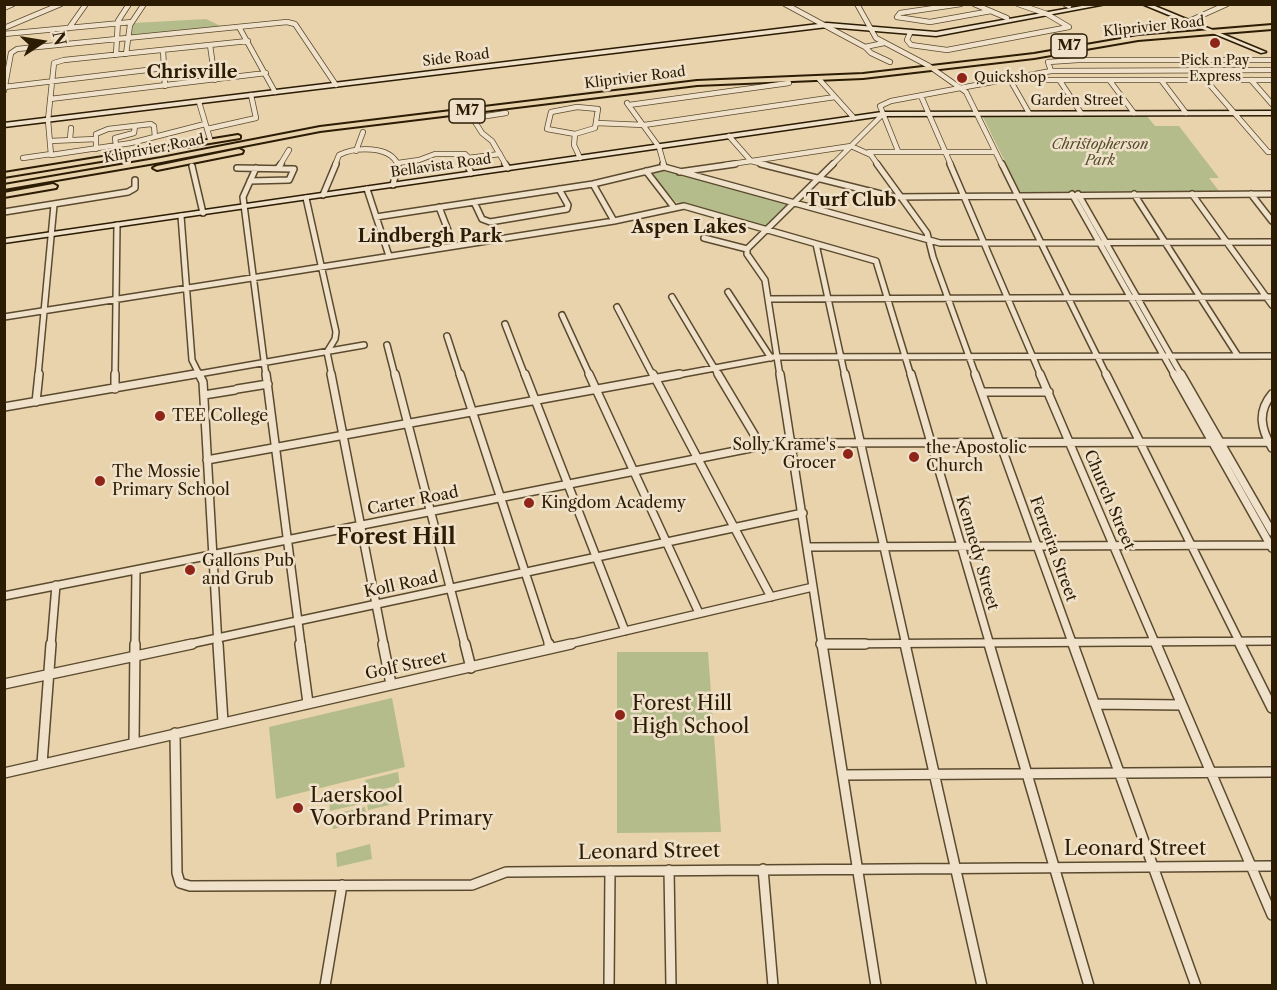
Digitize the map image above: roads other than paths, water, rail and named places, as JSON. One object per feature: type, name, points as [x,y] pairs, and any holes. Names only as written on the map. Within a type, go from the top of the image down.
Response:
[{"type":"main road","name":"Kliprivier Road","points":[[4,187],[320,129],[697,83],[819,79],[1036,56],[1138,38],[1272,25]]},
{"type":"main road","name":"Kliprivier Road","points":[[4,182],[162,155],[272,133],[690,80],[839,75],[931,67]]},
{"type":"main road","points":[[4,195],[197,161],[320,129]]},
{"type":"main road","points":[[4,175],[272,133]]},
{"type":"street","points":[[4,8],[13,4]]},
{"type":"street","points":[[4,28],[61,4]]},
{"type":"street","points":[[69,28],[86,4]]},
{"type":"street","points":[[116,55],[118,23],[129,4]]},
{"type":"street","points":[[126,54],[132,22],[144,4]]},
{"type":"street","points":[[785,4],[827,25],[865,47],[870,53],[890,62]]},
{"type":"street","points":[[857,4],[876,38],[931,67],[961,87],[1017,194],[1272,708]]},
{"type":"street","points":[[961,4],[900,13],[897,17],[928,22],[991,11]]},
{"type":"street","points":[[974,4],[1007,18]]},
{"type":"street","points":[[910,33],[907,40],[911,45],[947,50],[1069,28],[1068,25],[1048,15],[1018,4]]},
{"type":"street","name":"Side Road","points":[[4,125],[827,25],[940,34],[1104,4]]},
{"type":"street","points":[[1188,21],[1227,4]]},
{"type":"street","points":[[1146,5],[1263,52],[1272,59]]},
{"type":"street","points":[[4,34],[132,22]]},
{"type":"street","points":[[164,68],[5,88],[11,52],[20,49],[287,22],[295,24],[336,85]]},
{"type":"street","points":[[239,27],[267,73],[275,92]]},
{"type":"street","points":[[51,154],[48,120],[54,63],[61,60],[248,41]]},
{"type":"street","points":[[865,47],[884,43]]},
{"type":"street","points":[[210,45],[215,80]]},
{"type":"street","points":[[163,50],[165,86]]},
{"type":"street","points":[[1051,70],[1047,63],[1060,61],[1272,59]]},
{"type":"street","points":[[1185,60],[1270,152]]},
{"type":"street","points":[[1228,60],[1239,70]]},
{"type":"street","points":[[898,151],[882,115],[881,104],[1051,70],[1272,70]]},
{"type":"street","points":[[50,99],[267,73]]},
{"type":"street","points":[[819,79],[855,118]]},
{"type":"street","points":[[1010,79],[1060,81],[1272,80]]},
{"type":"street","points":[[1010,79],[1029,113]]},
{"type":"street","points":[[1161,80],[1186,113]]},
{"type":"street","points":[[1251,80],[1272,104]]},
{"type":"street","points":[[1060,81],[1081,113]]},
{"type":"street","points":[[1110,81],[1134,113]]},
{"type":"street","points":[[664,167],[659,147],[627,103],[789,83]]},
{"type":"street","points":[[22,158],[116,145],[256,118],[250,95]]},
{"type":"street","name":"Church Street","points":[[921,96],[1272,915]]},
{"type":"street","points":[[597,123],[644,125],[835,97]]},
{"type":"street","points":[[199,102],[210,139]]},
{"type":"street","points":[[577,107],[595,108],[599,111],[597,123],[593,129],[575,134],[547,130],[550,113],[577,107]]},
{"type":"street","name":"Garden Street","points":[[882,115],[1272,112]]},
{"type":"street","points":[[506,113],[484,116],[476,121],[479,129],[490,138],[508,168]]},
{"type":"street","points":[[876,986],[821,644],[803,513],[774,357],[768,298],[764,278],[747,254],[747,249],[882,115]]},
{"type":"street","name":"Bellavista Road","points":[[4,241],[882,115]]},
{"type":"street","points":[[874,123],[884,125],[889,130]]},
{"type":"street","points":[[96,148],[96,134],[102,131],[153,125],[155,137]]},
{"type":"street","points":[[116,145],[114,138],[134,133],[135,126]]},
{"type":"street","points":[[70,139],[71,128]]},
{"type":"street","points":[[356,151],[363,132]]},
{"type":"street","points":[[575,134],[574,145],[580,158]]},
{"type":"street","points":[[729,136],[750,160],[885,196],[1272,194]]},
{"type":"street","points":[[50,141],[70,139],[74,142],[96,139]]},
{"type":"street","points":[[679,172],[851,146],[869,152],[995,152]]},
{"type":"street","points":[[278,168],[289,150]]},
{"type":"street","points":[[323,195],[339,155],[346,152],[384,153],[392,156],[398,163]]},
{"type":"street","name":"Ferreira Street","points":[[869,152],[927,233],[948,298],[1196,986]]},
{"type":"street","points":[[398,163],[419,160],[435,154],[465,154],[468,158]]},
{"type":"street","points":[[468,158],[500,154]]},
{"type":"street","points":[[468,158],[467,165],[471,174]]},
{"type":"street","points":[[393,185],[398,163]]},
{"type":"street","points":[[192,166],[202,213]]},
{"type":"street","points":[[376,217],[593,184],[664,167],[947,243],[1272,242]]},
{"type":"street","points":[[237,168],[295,170],[287,181],[250,181]]},
{"type":"street","points":[[256,168],[243,196],[244,207],[266,363],[308,703]]},
{"type":"street","points":[[4,317],[614,221],[673,206],[646,171]]},
{"type":"street","points":[[4,212],[128,192],[135,188],[135,180]]},
{"type":"street","points":[[593,184],[614,221]]},
{"type":"street","points":[[368,189],[389,256]]},
{"type":"street","points":[[474,202],[482,219],[490,222],[567,209],[568,205],[560,189]]},
{"type":"street","points":[[1075,194],[1216,441],[1234,471],[1249,490],[1272,532]]},
{"type":"street","points":[[1134,194],[1238,356]]},
{"type":"street","points":[[1192,194],[1270,297],[1272,305]]},
{"type":"street","points":[[1251,194],[1272,221]]},
{"type":"street","points":[[306,198],[336,332],[335,339],[327,352],[391,684]]},
{"type":"street","points":[[36,402],[54,205]]},
{"type":"street","name":"Kennedy Street","points":[[673,206],[684,206],[878,263],[1089,986]]},
{"type":"street","points":[[439,207],[454,246]]},
{"type":"street","points":[[181,216],[192,360],[200,374],[204,395],[223,723]]},
{"type":"street","points":[[115,388],[117,225]]},
{"type":"street","points":[[704,238],[747,249]]},
{"type":"street","points":[[816,244],[982,986]]},
{"type":"street","points":[[728,292],[774,357]]},
{"type":"street","points":[[672,297],[761,446]]},
{"type":"street","points":[[768,298],[1270,297]]},
{"type":"street","points":[[617,307],[771,597]]},
{"type":"street","points":[[562,315],[699,613]]},
{"type":"street","points":[[505,324],[625,630]]},
{"type":"street","points":[[447,336],[550,648]]},
{"type":"street","points":[[4,407],[364,345]]},
{"type":"street","points":[[387,345],[471,668]]},
{"type":"street","points":[[207,460],[774,357],[1272,356]]},
{"type":"street","points":[[204,395],[268,384]]},
{"type":"street","points":[[982,392],[1049,392]]},
{"type":"street","points":[[1270,445],[1262,427],[1261,414],[1265,402],[1272,394]]},
{"type":"street","name":"Carter Road","points":[[4,596],[761,446],[791,443],[1216,441],[1270,445]]},
{"type":"street","points":[[1234,471],[1240,490],[1272,546]]},
{"type":"street","points":[[1240,490],[1249,490]]},
{"type":"street","name":"Koll Road","points":[[4,684],[803,513]]},
{"type":"street","points":[[808,547],[1272,546]]},
{"type":"street","points":[[135,743],[136,570]]},
{"type":"street","points":[[42,764],[56,585]]},
{"type":"street","name":"Golf Street","points":[[4,773],[391,684],[471,668],[813,587]]},
{"type":"street","points":[[821,644],[1272,641]]},
{"type":"street","points":[[1095,705],[1182,705]]},
{"type":"street","name":"Leonard Street","points":[[175,733],[177,873],[180,883],[190,886],[472,885],[506,872],[1272,866]]},
{"type":"street","points":[[843,775],[1272,772]]},
{"type":"street","points":[[763,869],[772,986]]},
{"type":"street","points":[[669,870],[671,986]]},
{"type":"street","points":[[609,986],[610,871]]},
{"type":"street","points":[[325,986],[342,885]]},
{"type":"place","name":"Pick n Pay Express","points":[[1215,43]]},
{"type":"place","name":"Quickshop","points":[[962,78]]},
{"type":"place","name":"TEE College","points":[[160,416]]},
{"type":"place","name":"Solly Krame's Grocer","points":[[848,454]]},
{"type":"place","name":"the Apostolic Church","points":[[914,457]]},
{"type":"place","name":"The Mossie Primary School","points":[[100,481]]},
{"type":"place","name":"Kingdom Academy","points":[[529,503]]},
{"type":"place","name":"Gallons Pub and Grub","points":[[190,570]]},
{"type":"place","name":"Forest Hill High School","points":[[620,715]]},
{"type":"place","name":"Laerskool Voorbrand Primary","points":[[298,808]]},
{"type":"district","name":"Chrisville","points":[[192,73]]},
{"type":"district","name":"Turf Club","points":[[851,201]]},
{"type":"district","name":"Aspen Lakes","points":[[689,228]]},
{"type":"district","name":"Lindbergh Park","points":[[430,237]]},
{"type":"district","name":"Forest Hill","points":[[396,538]]},
{"type":"park label","name":"Christopherson Park","points":[[1100,154]]}]
